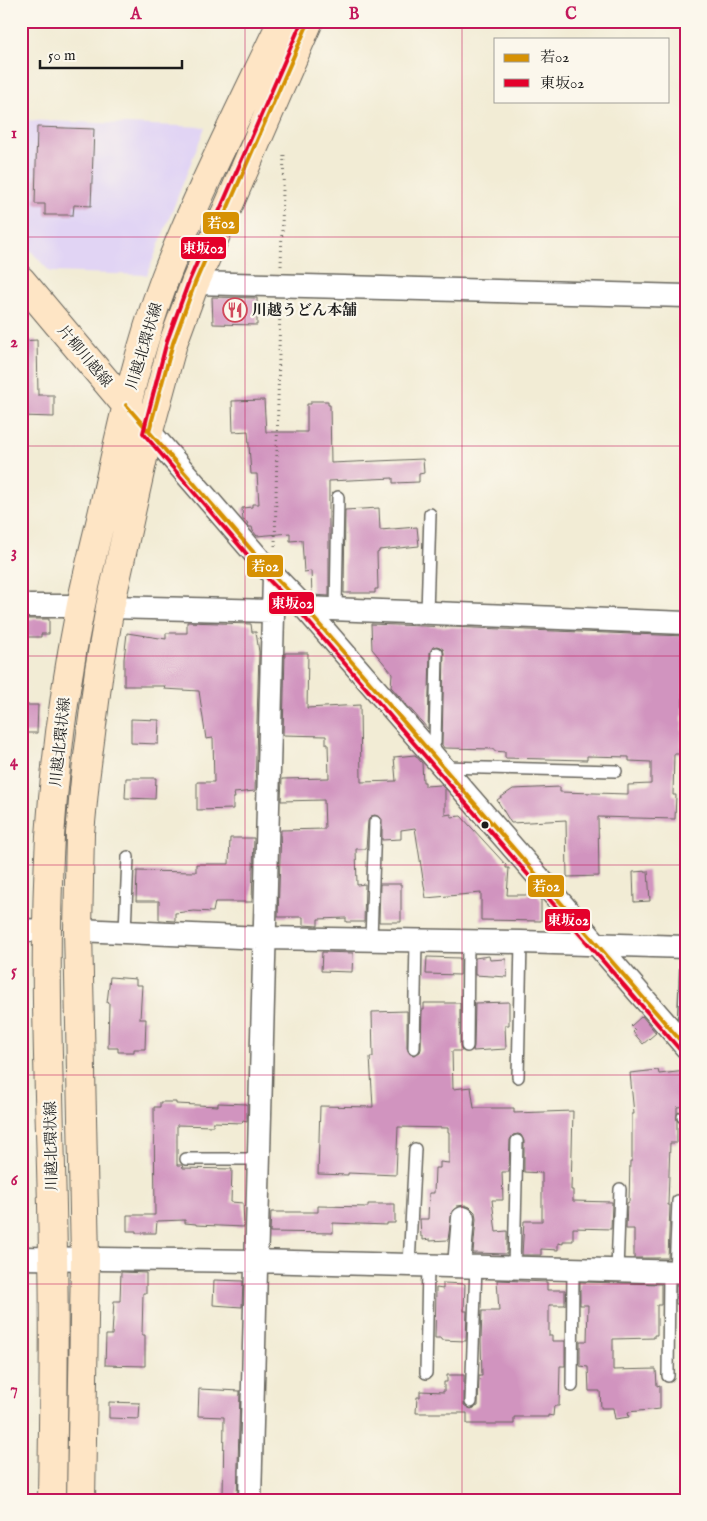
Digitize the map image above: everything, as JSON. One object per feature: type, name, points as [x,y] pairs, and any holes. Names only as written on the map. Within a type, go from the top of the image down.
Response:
[{"type":"main road","name":"川越北環状線","points":[[52,1500],[54,1259],[47,1020],[34,931],[50,837],[66,685],[81,606],[126,405],[144,341],[166,278],[207,179],[282,21]]},
{"type":"main road","name":"川越北環状線","points":[[81,1500],[85,1258],[78,930],[80,834],[98,670],[149,431],[173,343],[194,283],[309,21]]},
{"type":"main road","name":"片柳川越線","points":[[21,280],[149,431]]},
{"type":"street","points":[[194,283],[686,296]]},
{"type":"street","points":[[149,431],[274,576],[305,608],[437,759],[684,1045]]},
{"type":"street","points":[[250,1500],[274,576]]},
{"type":"street","points":[[21,606],[81,606]]},
{"type":"street","points":[[110,607],[273,611]]},
{"type":"street","points":[[305,608],[686,623]]},
{"type":"street","points":[[78,930],[264,938],[686,947]]},
{"type":"street","points":[[463,1218],[467,1266]]},
{"type":"street","points":[[21,1258],[255,1261],[676,1271]]},
{"type":"lane","points":[[336,609],[338,497]]},
{"type":"lane","points":[[427,613],[430,514]]},
{"type":"lane","points":[[437,653],[435,742],[437,759],[616,771]]},
{"type":"lane","points":[[371,939],[375,822]]},
{"type":"lane","points":[[125,932],[128,857]]},
{"type":"lane","points":[[414,1048],[416,940]]},
{"type":"lane","points":[[467,1046],[468,941]]},
{"type":"lane","points":[[518,1077],[521,942]]},
{"type":"lane","points":[[684,1045],[686,966]]},
{"type":"lane","points":[[514,1267],[517,1141]]},
{"type":"lane","points":[[415,1149],[418,1265],[426,1373]]},
{"type":"lane","points":[[186,1159],[258,1159]]},
{"type":"lane","points":[[617,1270],[620,1190]]},
{"type":"lane","points":[[668,1376],[676,1271],[678,1201]]},
{"type":"lane","points":[[467,1266],[471,1402]]},
{"type":"lane","points":[[572,1386],[573,1269]]},
{"type":"path","points":[[274,576],[284,152]]},
{"type":"shaded area","points":[[21,120],[205,127],[147,275],[50,272],[21,240]]},
{"type":"building","points":[[37,127],[94,129],[91,206],[74,205],[73,215],[45,215],[45,204],[35,204]]},
{"type":"building","name":"川越うどん本舗","points":[[212,297],[257,298],[257,325],[213,324]]},
{"type":"building","points":[[37,340],[38,395],[54,395],[54,417],[21,416],[21,341]]},
{"type":"building","points":[[264,400],[266,432],[307,432],[307,404],[311,404],[311,401],[328,401],[328,405],[330,405],[331,463],[423,459],[424,473],[419,474],[419,482],[393,483],[393,478],[329,481],[329,596],[312,595],[311,571],[304,572],[302,540],[290,541],[290,533],[257,536],[252,527],[249,527],[247,522],[243,520],[242,508],[252,507],[252,504],[259,504],[257,474],[251,474],[248,431],[233,432],[232,401]]},
{"type":"building","points":[[379,508],[380,530],[417,527],[419,546],[379,550],[377,553],[378,589],[375,589],[375,593],[344,593],[345,510]]},
{"type":"building","points":[[21,619],[49,619],[49,634],[41,634],[41,637],[21,637]]},
{"type":"building","points":[[187,622],[251,624],[252,632],[256,632],[259,652],[255,791],[234,793],[233,809],[197,810],[197,782],[214,782],[213,738],[206,739],[199,691],[164,689],[165,686],[124,686],[124,659],[127,633],[166,639],[166,633],[187,633]]},
{"type":"building","points":[[371,624],[685,636],[681,754],[674,754],[673,795],[676,795],[675,819],[598,817],[599,876],[567,877],[566,820],[511,823],[497,800],[513,789],[560,787],[560,792],[628,794],[628,785],[651,784],[651,762],[629,761],[629,757],[587,756],[587,760],[505,758],[505,752],[494,751],[494,749],[444,748],[442,745],[443,649],[437,646],[433,647],[430,652],[428,729],[391,687],[392,673],[372,649]]},
{"type":"building","points":[[285,653],[308,653],[307,708],[360,705],[361,782],[396,781],[394,757],[415,755],[422,763],[425,786],[441,785],[445,789],[445,815],[451,814],[451,817],[461,816],[506,865],[506,868],[509,868],[507,895],[537,895],[541,900],[541,921],[481,920],[481,893],[426,898],[415,828],[401,830],[401,839],[382,840],[382,819],[375,815],[371,816],[368,821],[366,849],[356,849],[357,885],[365,884],[364,922],[346,922],[346,918],[318,919],[318,926],[303,925],[303,917],[278,917],[281,830],[325,829],[324,800],[281,801],[282,779],[329,778],[326,736],[283,735]]},
{"type":"building","points":[[21,705],[38,705],[37,733],[21,733]]},
{"type":"building","points":[[131,719],[159,720],[158,744],[131,743]]},
{"type":"building","points":[[126,778],[156,778],[155,799],[125,798]]},
{"type":"building","points":[[230,838],[254,838],[252,902],[215,902],[213,912],[175,913],[175,921],[159,920],[159,901],[136,901],[137,871],[196,872],[196,864],[229,864]]},
{"type":"building","points":[[648,871],[650,901],[634,902],[633,872]]},
{"type":"building","points":[[380,884],[401,884],[401,922],[379,922]]},
{"type":"building","points":[[322,952],[353,953],[352,972],[321,971]]},
{"type":"building","points":[[489,956],[490,960],[506,959],[507,977],[475,975],[475,958]]},
{"type":"building","points":[[427,957],[460,958],[460,975],[426,974]]},
{"type":"building","points":[[110,977],[136,979],[136,985],[142,985],[140,1019],[146,1019],[145,1049],[134,1049],[134,1052],[118,1052],[118,1048],[108,1048],[109,1003],[107,1003]]},
{"type":"building","points":[[509,1002],[509,1025],[505,1025],[506,1049],[473,1051],[475,1003]]},
{"type":"building","points":[[424,1003],[460,1003],[460,1046],[462,1051],[452,1051],[453,1089],[471,1087],[474,1108],[514,1108],[514,1113],[573,1111],[571,1190],[573,1190],[573,1201],[612,1202],[611,1229],[573,1228],[573,1241],[563,1241],[563,1244],[558,1243],[558,1250],[541,1249],[541,1255],[522,1255],[524,1221],[542,1221],[542,1173],[524,1172],[524,1141],[521,1135],[518,1134],[513,1135],[510,1140],[509,1172],[502,1172],[503,1200],[492,1200],[496,1232],[507,1231],[507,1254],[473,1253],[475,1212],[465,1205],[457,1206],[452,1211],[448,1240],[430,1241],[430,1239],[423,1240],[423,1237],[421,1237],[420,1219],[428,1219],[429,1193],[434,1193],[435,1168],[440,1168],[440,1162],[449,1163],[448,1128],[398,1127],[396,1175],[318,1174],[320,1106],[373,1107],[370,1057],[373,1057],[372,1012],[407,1011],[407,1048],[410,1054],[414,1055],[420,1052],[421,1049],[422,1010],[424,1010]]},
{"type":"building","points":[[642,1016],[656,1033],[643,1044],[633,1032],[635,1030],[631,1026]]},
{"type":"building","points":[[658,1070],[659,1074],[686,1071],[686,1106],[677,1107],[677,1143],[670,1143],[668,1258],[634,1258],[634,1229],[626,1229],[630,1161],[632,1161],[632,1114],[634,1114],[630,1073]]},
{"type":"building","points":[[160,1102],[218,1106],[218,1103],[247,1104],[247,1121],[243,1120],[242,1123],[213,1122],[213,1126],[177,1125],[177,1165],[182,1165],[183,1168],[232,1169],[231,1202],[243,1203],[244,1227],[196,1225],[185,1223],[185,1220],[157,1221],[156,1233],[127,1231],[127,1215],[155,1215],[154,1107],[160,1107]]},
{"type":"building","points":[[368,1204],[395,1204],[395,1223],[387,1223],[387,1225],[333,1223],[333,1233],[270,1232],[271,1212],[318,1212],[318,1206],[368,1207]]},
{"type":"building","points":[[685,1206],[686,1259],[683,1259]]},
{"type":"building","points":[[121,1272],[146,1273],[146,1293],[143,1293],[142,1335],[145,1335],[145,1366],[105,1365],[106,1335],[112,1335],[114,1301],[120,1301]]},
{"type":"building","points":[[214,1280],[243,1281],[242,1307],[213,1305]]},
{"type":"building","points":[[497,1280],[547,1282],[547,1290],[565,1290],[565,1305],[549,1305],[549,1336],[552,1336],[552,1341],[565,1341],[565,1366],[560,1366],[559,1406],[554,1406],[553,1416],[514,1417],[514,1424],[467,1424],[467,1413],[416,1413],[417,1397],[420,1397],[420,1391],[444,1392],[444,1382],[447,1382],[447,1375],[464,1375],[464,1405],[471,1409],[478,1406],[479,1376],[482,1376],[482,1311],[499,1311]]},
{"type":"building","points":[[580,1282],[661,1284],[661,1305],[657,1305],[657,1335],[654,1335],[654,1338],[613,1339],[613,1370],[656,1369],[657,1386],[660,1385],[660,1409],[628,1412],[629,1417],[615,1419],[613,1408],[601,1408],[600,1391],[589,1391],[588,1367],[580,1366],[580,1341],[587,1341],[588,1305],[580,1305]]},
{"type":"building","points":[[443,1283],[465,1284],[464,1311],[467,1311],[466,1341],[435,1338],[436,1288],[443,1289]]},
{"type":"building","points":[[676,1285],[686,1285],[686,1304],[676,1304]]},
{"type":"building","points":[[199,1389],[240,1391],[237,1500],[223,1500],[224,1417],[198,1416]]},
{"type":"building","points":[[109,1402],[140,1403],[139,1419],[109,1418]]},
{"type":"transit line","name":"東坂02","points":[[302,21],[189,281],[167,341],[143,433],[681,1051]]},
{"type":"transit line","name":"若02","points":[[149,431],[173,343],[195,283],[309,21]]},
{"type":"transit line","name":"若02","points":[[126,405],[686,1047]]},
{"type":"place","name":"川越うどん本舗","points":[[235,310]]}]
